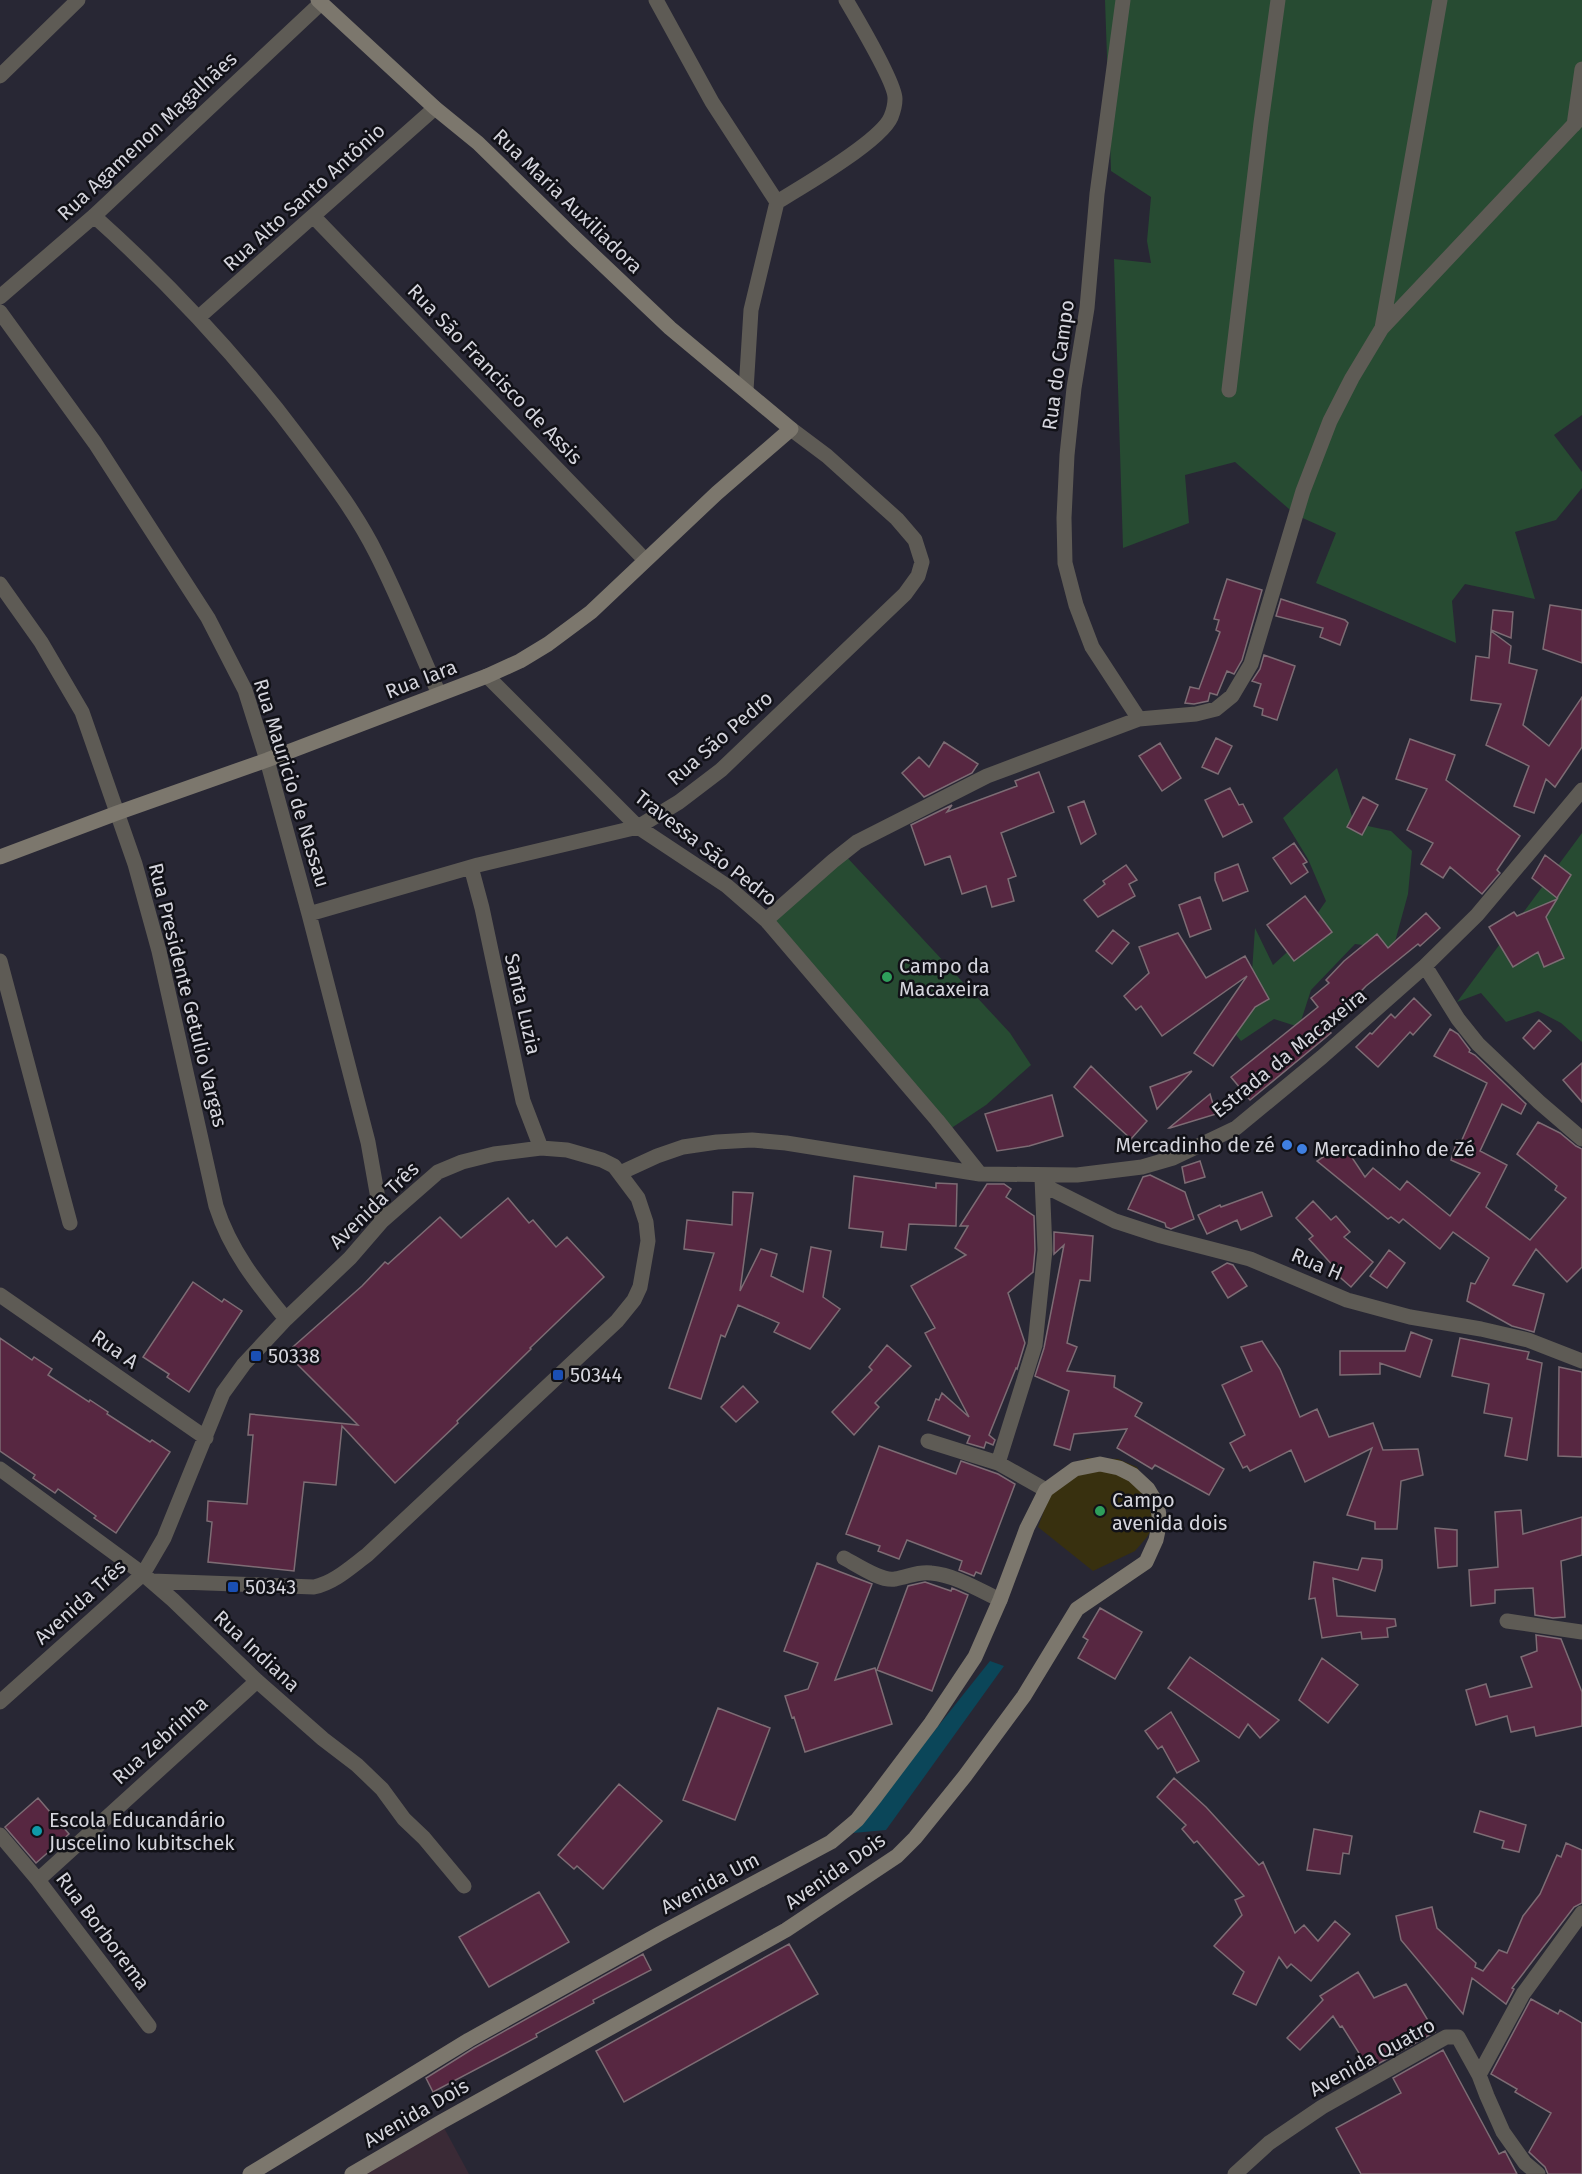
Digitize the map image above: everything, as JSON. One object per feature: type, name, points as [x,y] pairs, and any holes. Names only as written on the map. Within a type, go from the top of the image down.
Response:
[{"type":"street","points":[[0,76],[78,0]]},
{"type":"street","points":[[656,0],[712,102],[777,202]]},
{"type":"street","points":[[746,390],[751,310],[777,202],[840,163],[891,118],[896,98],[889,79],[846,0]]},
{"type":"street","name":"Rua do Campo","points":[[1123,0],[1097,194],[1088,308],[1067,455],[1065,563],[1076,606],[1092,646],[1139,719]]},
{"type":"street","points":[[1229,390],[1278,0]]},
{"type":"street","points":[[1382,328],[1440,0]]},
{"type":"street","name":"Rua Maria Auxiliadora","points":[[319,2],[435,108],[478,143],[670,328],[791,429]]},
{"type":"street","name":"Rua Agamenon Magalhães","points":[[0,297],[94,216],[319,2]]},
{"type":"street","points":[[766,920],[857,842],[987,776],[1139,719],[1196,714],[1216,709],[1232,696],[1251,664],[1303,491],[1330,421],[1353,378],[1382,328],[1578,121],[1582,69]]},
{"type":"street","name":"Rua Alto Santo Antônio","points":[[199,317],[435,108]]},
{"type":"street","points":[[94,216],[199,317],[265,392],[337,488],[375,552],[439,694]]},
{"type":"street","name":"Rua São Francisco de Assis","points":[[314,217],[645,560]]},
{"type":"street","name":"Rua Mauricio de Nassau","points":[[0,312],[94,443],[208,618],[245,690],[267,760],[309,914],[368,1142],[382,1221]]},
{"type":"street","name":"Rua Iara","points":[[0,857],[267,760],[487,676],[520,661],[548,644],[591,612],[645,560],[791,429]]},
{"type":"street","name":"Rua São Pedro","points":[[309,914],[471,867],[638,827],[679,802],[721,770],[905,594],[918,576],[922,562],[915,540],[897,519],[827,456],[791,429]]},
{"type":"street","name":"Rua Presidente Getulio Vargas","points":[[0,584],[41,642],[82,712],[135,864],[159,951],[223,1229],[235,1253],[286,1319]]},
{"type":"street","name":"Travessa São Pedro","points":[[487,676],[638,827],[727,886],[766,920],[937,1120],[980,1174]]},
{"type":"street","name":"Estrada da Macaxeira","points":[[620,1173],[683,1147],[752,1140],[786,1143],[980,1174],[1042,1180],[1143,1167],[1173,1158],[1236,1128],[1322,1057],[1425,966],[1477,915],[1582,790]]},
{"type":"street","name":"Santa Luzia","points":[[471,867],[482,908],[523,1101],[542,1148]]},
{"type":"street","points":[[0,961],[70,1223]]},
{"type":"street","points":[[1425,966],[1458,1018],[1478,1044],[1582,1139]]},
{"type":"street","name":"Avenida Três","points":[[0,1702],[148,1577],[223,1393],[249,1358],[286,1319],[350,1258],[382,1221],[438,1172],[494,1154],[542,1148],[567,1150],[602,1160],[614,1166],[639,1198],[646,1222],[648,1241],[639,1287],[634,1300],[616,1321],[367,1555],[322,1586],[314,1587],[148,1577]]},
{"type":"street","points":[[998,1463],[1035,1345],[1045,1250],[1042,1180]]},
{"type":"street","name":"Rua H","points":[[1042,1180],[1115,1221],[1161,1236],[1250,1259],[1347,1300],[1410,1317],[1481,1329],[1528,1340],[1582,1361]]},
{"type":"street","name":"Rua A","points":[[0,1295],[206,1438]]},
{"type":"street","points":[[928,1441],[998,1463],[1046,1490]]},
{"type":"street","name":"Avenida Dois","points":[[352,2174],[451,2116],[786,1930],[897,1856],[915,1838],[1024,1696],[1077,1609],[1146,1562],[1156,1540],[1160,1521],[1157,1504],[1148,1489],[1133,1475],[1119,1468],[1100,1464],[1083,1467],[1068,1474],[1046,1490]]},
{"type":"street","name":"Rua Indiana","points":[[0,1469],[148,1577],[256,1681],[357,1765],[382,1789],[404,1819],[424,1838],[464,1886]]},
{"type":"street","name":"Avenida Um","points":[[250,2174],[469,2040],[658,1934],[831,1842],[857,1820],[931,1723],[975,1657],[1000,1600],[1027,1528],[1046,1490]]},
{"type":"street","points":[[844,1558],[882,1578],[893,1580],[913,1573],[932,1573],[948,1577],[1000,1600]]},
{"type":"street","points":[[1508,1621],[1582,1632]]},
{"type":"street","name":"Rua Zebrinha","points":[[38,1880],[256,1681]]},
{"type":"street","name":"Rua Borborema","points":[[0,1834],[38,1880],[149,2026]]},
{"type":"street","points":[[1538,2174],[1525,2163],[1503,2132],[1486,2096],[1479,2074],[1523,1994],[1582,1913]]},
{"type":"street","name":"Avenida Quatro","points":[[1235,2174],[1269,2143],[1322,2107],[1446,2037],[1458,2037],[1479,2074]]},
{"type":"shaded area","points":[[443,2126],[469,2174],[359,2174]]},
{"type":"green space","points":[[1105,0],[1582,0],[1582,415],[1554,435],[1582,472],[1582,488],[1556,520],[1515,532],[1535,599],[1465,584],[1452,601],[1456,643],[1316,583],[1336,533],[1296,515],[1235,462],[1185,475],[1189,523],[1123,548],[1114,259],[1151,263],[1147,241],[1151,197],[1111,171]]},
{"type":"green space","points":[[1337,768],[1354,823],[1391,831],[1412,851],[1408,894],[1393,949],[1355,944],[1311,990],[1299,1027],[1274,1019],[1241,1041],[1226,1022],[1252,972],[1255,928],[1273,965],[1296,944],[1326,901],[1308,859],[1283,818]]},
{"type":"green space","points":[[1582,833],[1582,1042],[1561,1023],[1538,1011],[1506,1022],[1481,993],[1457,1002]]},
{"type":"green space","name":"Campo da Macaxeira","points":[[843,853],[1010,1033],[1031,1065],[986,1105],[947,1131],[769,921]]},
{"type":"sand","name":"Campo avenida dois","points":[[1087,1458],[1118,1459],[1137,1467],[1156,1499],[1155,1523],[1135,1551],[1093,1571],[1038,1527],[1055,1486],[1067,1472]]},
{"type":"water","points":[[990,1661],[1004,1666],[886,1830],[853,1833]]},
{"type":"building","points":[[1227,579],[1262,590],[1242,660],[1234,674],[1227,671],[1217,695],[1210,693],[1208,701],[1185,703],[1190,687],[1199,689],[1220,632],[1216,630],[1219,620],[1214,619]]},
{"type":"building","points":[[1281,599],[1345,620],[1348,623],[1340,645],[1320,637],[1323,628],[1276,616]]},
{"type":"building","points":[[1550,605],[1582,610],[1582,663],[1543,649]]},
{"type":"building","points":[[1493,610],[1513,612],[1511,638],[1491,630]]},
{"type":"building","points":[[1491,631],[1511,646],[1509,663],[1537,670],[1523,725],[1549,746],[1582,697],[1582,747],[1555,787],[1546,779],[1534,813],[1514,806],[1529,766],[1486,745],[1501,704],[1471,700],[1476,656],[1489,658]]},
{"type":"building","points":[[1264,655],[1295,666],[1277,720],[1262,715],[1263,709],[1254,706],[1261,684],[1252,681],[1260,669]]},
{"type":"building","points":[[1216,738],[1232,746],[1218,774],[1202,767]]},
{"type":"building","points":[[1410,739],[1455,755],[1446,780],[1520,836],[1497,870],[1500,873],[1482,894],[1450,867],[1443,878],[1421,864],[1433,843],[1407,830],[1427,789],[1396,779]]},
{"type":"building","points":[[944,742],[978,764],[972,773],[924,797],[902,773],[919,757],[929,767]]},
{"type":"building","points":[[1160,743],[1181,778],[1162,791],[1139,756]]},
{"type":"building","points":[[1039,772],[1054,812],[1001,833],[1016,876],[1008,879],[1014,901],[992,907],[986,886],[962,894],[950,856],[925,865],[911,825],[952,805],[947,812],[1017,786],[1015,781]]},
{"type":"building","points":[[1230,788],[1239,805],[1243,804],[1252,822],[1223,837],[1205,800]]},
{"type":"building","points":[[1363,797],[1378,805],[1362,835],[1347,827]]},
{"type":"building","points":[[1084,801],[1096,834],[1081,844],[1068,807]]},
{"type":"building","points":[[1294,843],[1307,862],[1303,864],[1308,872],[1291,884],[1273,858]]},
{"type":"building","points":[[1545,855],[1571,875],[1557,898],[1532,878]]},
{"type":"building","points":[[1238,864],[1248,891],[1223,901],[1215,880],[1215,873]]},
{"type":"building","points":[[1126,865],[1137,880],[1129,884],[1135,896],[1098,917],[1084,900],[1105,884],[1103,881]]},
{"type":"building","points":[[1305,896],[1332,932],[1294,961],[1267,925]]},
{"type":"building","points":[[1200,897],[1211,929],[1190,937],[1179,905]]},
{"type":"building","points":[[1557,899],[1546,917],[1564,958],[1544,967],[1538,952],[1513,967],[1489,927],[1514,912],[1517,916]]},
{"type":"building","points":[[1426,913],[1440,928],[1420,946],[1418,944],[1366,986],[1346,1007],[1347,1009],[1326,1027],[1331,1033],[1250,1100],[1231,1077],[1318,1007],[1311,998],[1329,983],[1326,980],[1344,961],[1377,934],[1388,948]]},
{"type":"building","points":[[1113,930],[1129,943],[1112,964],[1096,951]]},
{"type":"building","points":[[1178,933],[1206,978],[1245,956],[1269,999],[1255,1007],[1213,1066],[1194,1053],[1247,976],[1162,1036],[1141,1006],[1136,1010],[1124,996],[1149,973],[1139,947]]},
{"type":"building","points":[[1414,998],[1431,1015],[1413,1035],[1410,1032],[1378,1067],[1356,1047],[1391,1014],[1395,1018]]},
{"type":"building","points":[[1539,1020],[1551,1031],[1534,1049],[1523,1038]]},
{"type":"building","points":[[1450,1029],[1458,1034],[1470,1050],[1469,1052],[1475,1055],[1526,1104],[1521,1114],[1502,1104],[1480,1151],[1507,1165],[1486,1207],[1530,1240],[1566,1198],[1555,1190],[1557,1186],[1517,1154],[1538,1122],[1560,1133],[1582,1149],[1582,1267],[1567,1282],[1536,1249],[1513,1285],[1544,1294],[1534,1332],[1512,1326],[1467,1301],[1471,1283],[1475,1284],[1489,1258],[1453,1232],[1440,1249],[1403,1219],[1399,1223],[1391,1217],[1388,1219],[1317,1161],[1343,1144],[1365,1177],[1373,1168],[1400,1190],[1407,1181],[1450,1216],[1480,1173],[1451,1160],[1457,1140],[1461,1142],[1487,1083],[1434,1056]]},
{"type":"building","points":[[1582,1063],[1582,1102],[1563,1080]]},
{"type":"building","points":[[1091,1066],[1147,1121],[1131,1139],[1074,1087]]},
{"type":"building","points":[[1192,1071],[1157,1109],[1150,1087]]},
{"type":"building","points":[[1210,1094],[1216,1114],[1169,1128]]},
{"type":"building","points":[[1052,1095],[1063,1136],[1029,1146],[997,1151],[985,1114]]},
{"type":"building","points":[[1200,1161],[1205,1177],[1185,1183],[1182,1167]]},
{"type":"building","points":[[1150,1175],[1185,1192],[1194,1219],[1171,1229],[1166,1227],[1165,1223],[1128,1209],[1143,1177]]},
{"type":"building","points":[[854,1176],[936,1188],[936,1183],[957,1184],[956,1226],[909,1224],[906,1250],[881,1247],[883,1232],[849,1228]]},
{"type":"building","points":[[987,1184],[1004,1184],[1011,1189],[1006,1197],[1034,1216],[1035,1250],[1033,1272],[1008,1293],[1025,1343],[1017,1369],[989,1435],[995,1440],[993,1445],[986,1442],[984,1448],[967,1443],[970,1436],[928,1420],[936,1399],[939,1400],[942,1393],[969,1417],[925,1333],[935,1328],[911,1286],[966,1255],[955,1248],[968,1226],[960,1226]]},
{"type":"building","points":[[733,1192],[753,1193],[740,1291],[761,1249],[777,1254],[771,1276],[803,1292],[811,1247],[831,1251],[823,1297],[840,1309],[810,1349],[774,1332],[779,1323],[738,1305],[725,1337],[721,1335],[701,1399],[669,1388],[714,1253],[684,1249],[687,1220],[732,1225]]},
{"type":"building","points":[[1262,1192],[1272,1216],[1241,1230],[1237,1220],[1207,1234],[1198,1215],[1220,1205],[1221,1207]]},
{"type":"building","points":[[508,1198],[529,1223],[533,1220],[556,1247],[567,1237],[604,1277],[395,1483],[342,1426],[336,1485],[304,1482],[294,1571],[208,1562],[212,1522],[207,1521],[208,1501],[247,1504],[253,1435],[248,1435],[250,1414],[358,1425],[286,1353],[362,1286],[385,1262],[388,1264],[440,1217],[461,1238]]},
{"type":"building","points":[[1313,1201],[1331,1220],[1336,1216],[1350,1232],[1344,1237],[1373,1262],[1351,1287],[1333,1271],[1335,1268],[1309,1239],[1313,1236],[1296,1218]]},
{"type":"building","points":[[1054,1232],[1093,1236],[1090,1281],[1080,1280],[1067,1343],[1077,1347],[1067,1371],[1115,1376],[1114,1387],[1142,1403],[1135,1416],[1224,1469],[1209,1495],[1155,1465],[1152,1469],[1117,1448],[1127,1429],[1074,1434],[1070,1450],[1054,1445],[1069,1391],[1035,1376],[1044,1348],[1064,1245],[1054,1254]]},
{"type":"building","points":[[1389,1250],[1405,1263],[1387,1288],[1370,1276]]},
{"type":"building","points":[[1227,1263],[1233,1265],[1247,1286],[1228,1298],[1212,1272]]},
{"type":"building","points":[[193,1282],[222,1302],[224,1299],[242,1311],[189,1392],[167,1377],[169,1374],[143,1357]]},
{"type":"building","points":[[1411,1332],[1432,1340],[1420,1377],[1380,1363],[1380,1374],[1340,1375],[1340,1351],[1405,1351]]},
{"type":"building","points":[[0,1338],[32,1360],[34,1357],[52,1369],[48,1375],[89,1402],[90,1400],[150,1442],[152,1440],[170,1452],[116,1533],[58,1489],[55,1493],[33,1478],[35,1475],[0,1451]]},
{"type":"building","points":[[1460,1338],[1529,1352],[1527,1359],[1542,1363],[1527,1460],[1505,1456],[1512,1418],[1484,1413],[1489,1384],[1452,1376]]},
{"type":"building","points":[[1262,1341],[1280,1369],[1300,1417],[1317,1409],[1329,1437],[1373,1423],[1383,1450],[1418,1449],[1423,1475],[1401,1481],[1397,1529],[1375,1529],[1375,1522],[1347,1515],[1372,1448],[1305,1482],[1291,1450],[1250,1471],[1247,1466],[1243,1468],[1230,1443],[1245,1435],[1222,1385],[1252,1371],[1241,1347]]},
{"type":"building","points":[[887,1345],[911,1366],[875,1403],[879,1407],[854,1435],[832,1412],[872,1370],[869,1367]]},
{"type":"building","points":[[1559,1367],[1582,1372],[1582,1457],[1558,1456]]},
{"type":"building","points":[[743,1386],[758,1402],[736,1422],[721,1407]]},
{"type":"building","points":[[879,1446],[956,1474],[961,1461],[998,1474],[1015,1484],[981,1574],[976,1572],[974,1576],[959,1570],[962,1561],[907,1540],[899,1559],[878,1551],[880,1546],[846,1534]]},
{"type":"building","points":[[1521,1510],[1523,1534],[1582,1517],[1582,1555],[1561,1561],[1565,1617],[1535,1615],[1533,1588],[1495,1590],[1495,1603],[1471,1606],[1469,1570],[1498,1567],[1495,1512]]},
{"type":"building","points":[[1435,1528],[1457,1530],[1457,1566],[1438,1568]]},
{"type":"building","points":[[1362,1558],[1382,1560],[1375,1591],[1333,1578],[1337,1616],[1395,1619],[1396,1626],[1387,1628],[1388,1637],[1362,1639],[1361,1632],[1322,1638],[1315,1598],[1309,1599],[1314,1562],[1358,1570]]},
{"type":"building","points":[[817,1563],[872,1584],[835,1680],[875,1668],[892,1724],[805,1752],[785,1696],[808,1689],[818,1663],[784,1651]]},
{"type":"building","points":[[925,1582],[951,1591],[952,1588],[968,1595],[932,1691],[877,1670],[908,1586]]},
{"type":"building","points":[[1100,1608],[1142,1632],[1115,1679],[1078,1658],[1088,1640],[1083,1637]]},
{"type":"building","points":[[1536,1635],[1561,1639],[1582,1692],[1582,1726],[1536,1736],[1534,1727],[1511,1732],[1507,1716],[1476,1725],[1466,1690],[1486,1684],[1490,1697],[1532,1687],[1521,1657],[1537,1651]]},
{"type":"building","points":[[1190,1657],[1279,1720],[1260,1738],[1248,1724],[1239,1738],[1168,1688]]},
{"type":"building","points":[[1322,1658],[1358,1685],[1328,1723],[1299,1700]]},
{"type":"building","points":[[718,1708],[770,1728],[735,1820],[683,1800]]},
{"type":"building","points":[[1171,1712],[1199,1761],[1177,1773],[1162,1746],[1158,1749],[1145,1731]]},
{"type":"building","points":[[1174,1778],[1206,1807],[1259,1865],[1263,1862],[1295,1933],[1304,1925],[1318,1941],[1335,1921],[1350,1934],[1311,1981],[1291,1964],[1287,1968],[1279,1957],[1256,2005],[1233,1994],[1244,1972],[1214,1946],[1242,1915],[1235,1900],[1244,1896],[1197,1841],[1194,1843],[1182,1829],[1186,1825],[1157,1797]]},
{"type":"building","points":[[619,1784],[662,1821],[603,1889],[577,1866],[574,1869],[558,1855]]},
{"type":"building","name":"Escola Educandário Juscelino kubitschek","points":[[38,1798],[69,1834],[36,1863],[5,1827]]},
{"type":"building","points":[[1480,1811],[1526,1825],[1519,1852],[1502,1848],[1504,1841],[1474,1832]]},
{"type":"building","points":[[1314,1829],[1352,1836],[1349,1854],[1343,1853],[1340,1874],[1307,1870]]},
{"type":"building","points":[[1566,1843],[1582,1850],[1582,1903],[1574,1907],[1512,1988],[1514,1989],[1506,2004],[1472,1978],[1463,2014],[1401,1940],[1396,1916],[1432,1907],[1437,1928],[1476,1963],[1475,1967],[1483,1971],[1499,1950],[1507,1953],[1523,1916],[1540,1894],[1557,1855],[1561,1857]]},
{"type":"building","points":[[539,1892],[569,1942],[489,1987],[459,1937]]},
{"type":"building","points":[[789,1944],[818,1994],[624,2102],[596,2051]]},
{"type":"building","points":[[643,1954],[651,1970],[593,2000],[594,2003],[536,2034],[537,2037],[433,2092],[426,2078],[474,2048]]},
{"type":"building","points":[[1358,1972],[1374,1998],[1406,1984],[1435,2032],[1369,2069],[1342,2026],[1340,2027],[1333,2016],[1300,2050],[1287,2038],[1323,2000],[1320,1996]]},
{"type":"building","points":[[1531,1999],[1558,2014],[1560,2010],[1582,2023],[1582,2174],[1548,2174],[1545,2167],[1529,2152],[1551,2113],[1515,2092],[1517,2089],[1491,2074]]},
{"type":"building","points":[[1443,2050],[1499,2154],[1505,2151],[1517,2174],[1361,2174],[1336,2128],[1401,2093],[1393,2078]]},
{"type":"place","name":"Campo da Macaxeira","points":[[887,977]]},
{"type":"place","name":"Mercadinho de zé","points":[[1287,1145]]},
{"type":"place","name":"Mercadinho de Zé","points":[[1302,1149]]},
{"type":"place","name":"50338","points":[[256,1356]]},
{"type":"place","name":"50344","points":[[558,1375]]},
{"type":"place","name":"Campo avenida dois","points":[[1100,1511]]},
{"type":"place","name":"50343","points":[[233,1587]]},
{"type":"place","name":"Escola Educandário Juscelino kubitschek","points":[[37,1831]]}]
